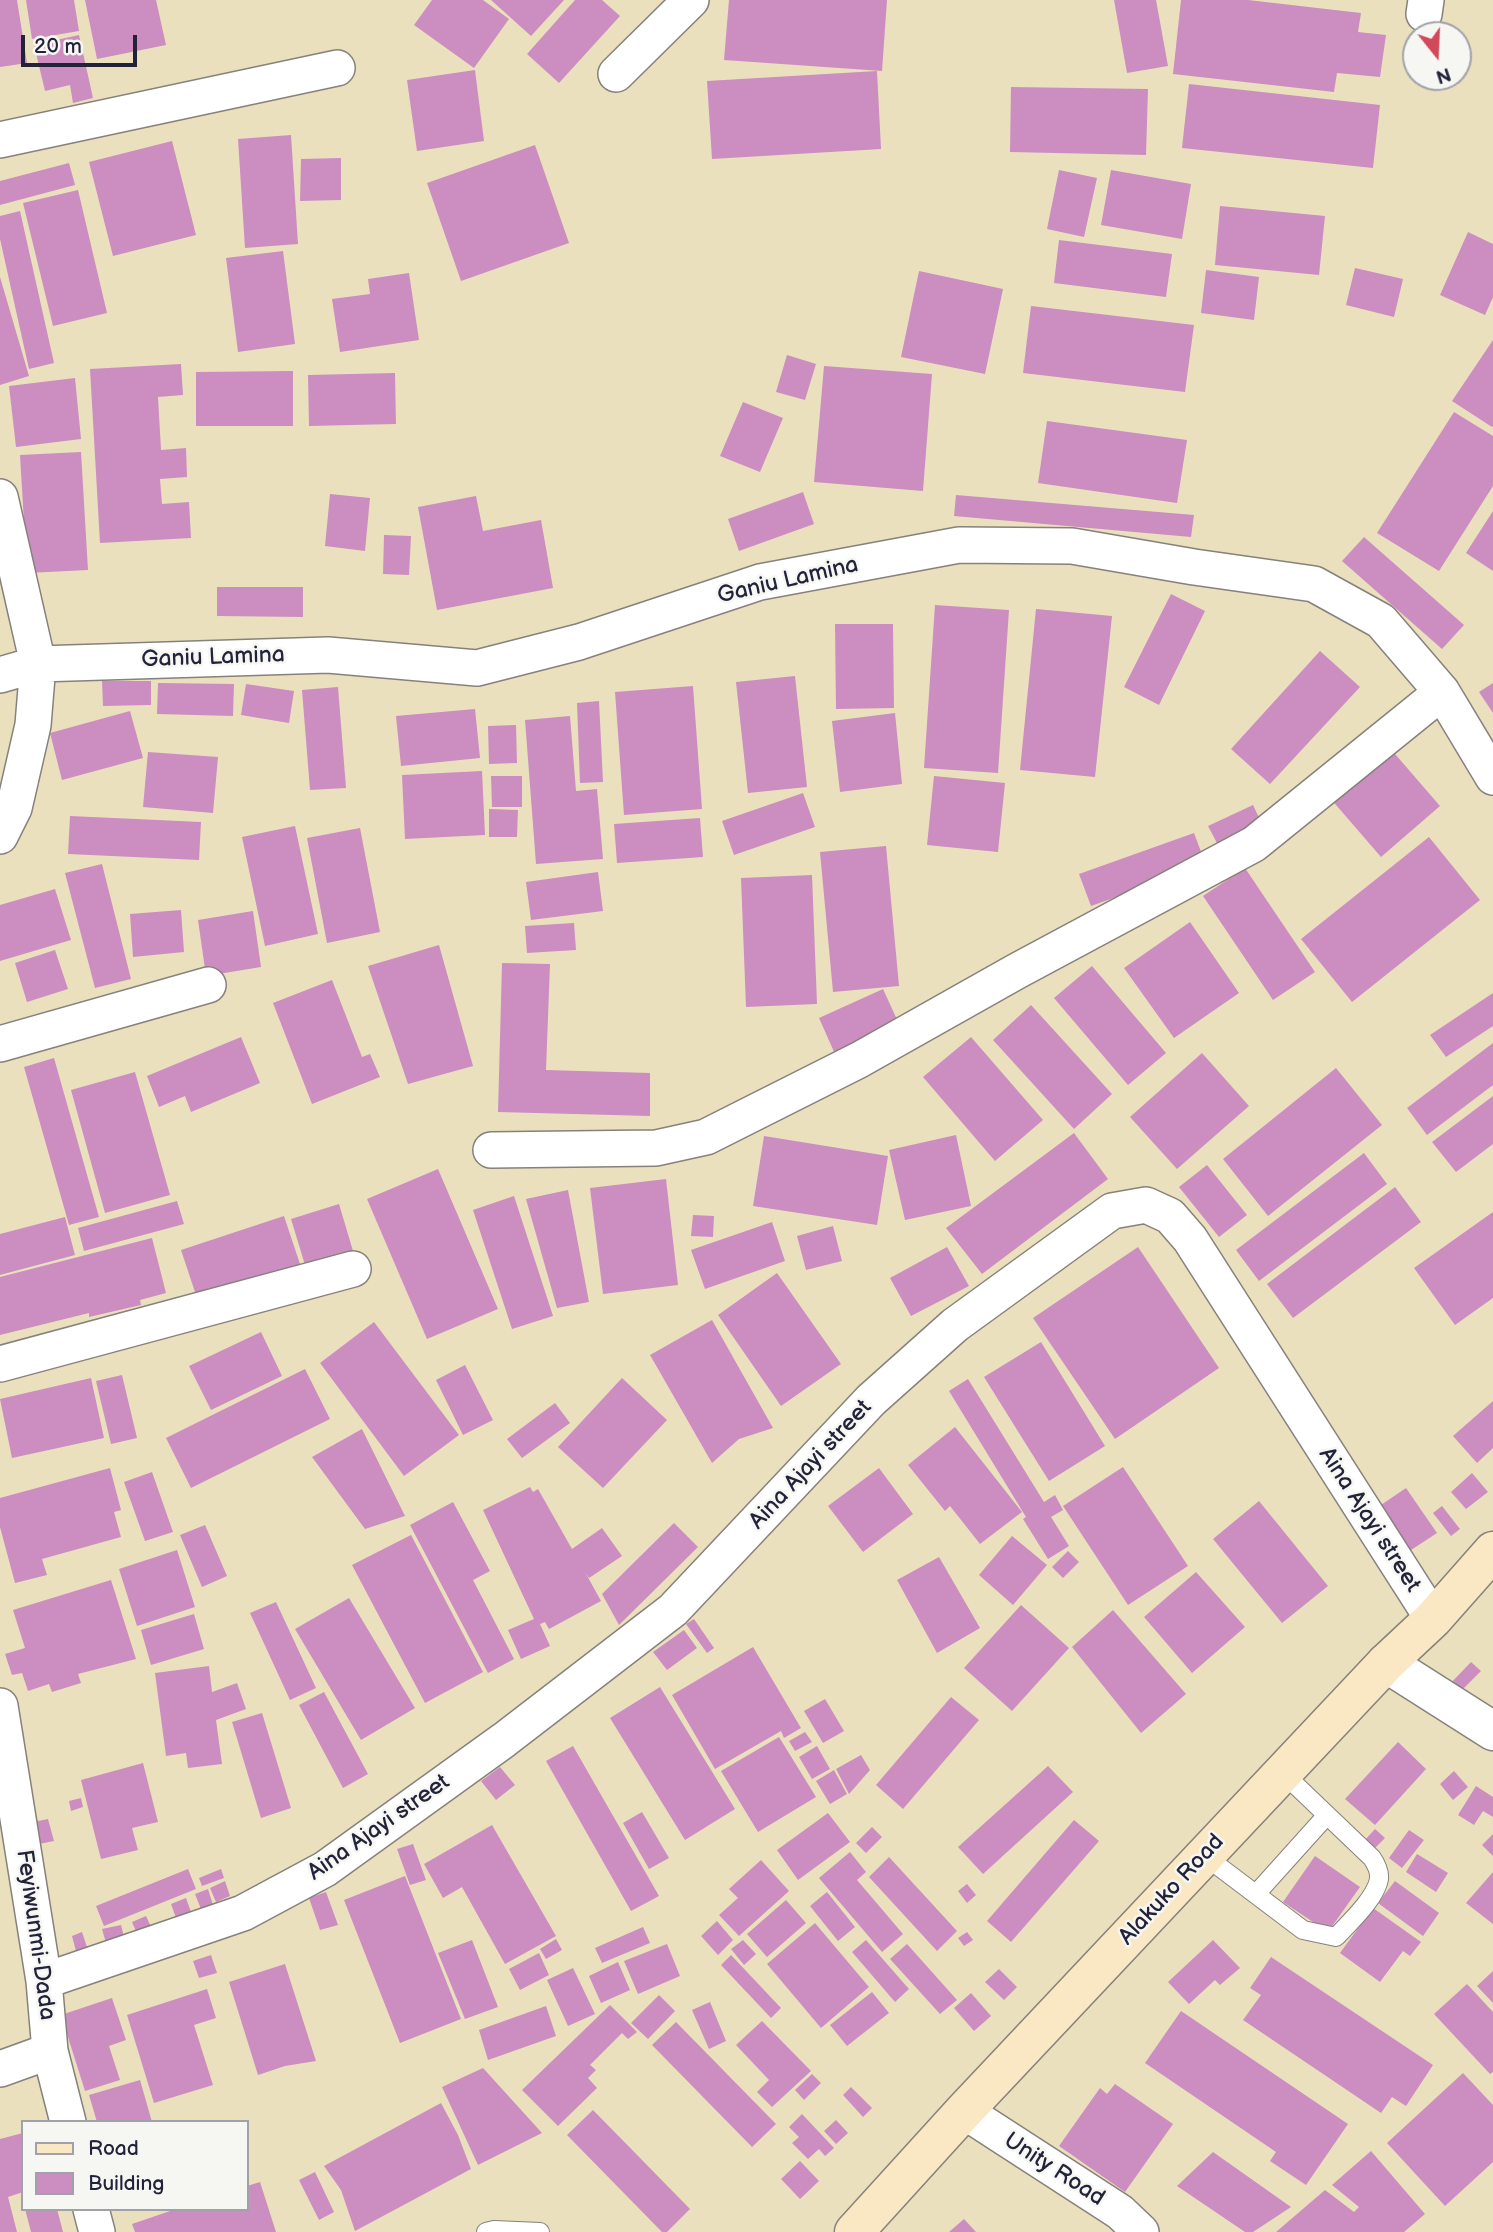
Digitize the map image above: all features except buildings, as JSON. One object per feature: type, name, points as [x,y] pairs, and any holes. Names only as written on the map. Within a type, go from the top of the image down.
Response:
[{"type":"main road","name":"Alakuko Road","points":[[854,2232],[964,2111],[1386,1663],[1433,1619],[1493,1551]]},
{"type":"street","points":[[616,74],[691,0]]},
{"type":"street","points":[[0,140],[337,68]]},
{"type":"street","points":[[0,497],[38,664],[33,725],[14,808],[0,836]]},
{"type":"street","name":"Ganiu Lamina","points":[[0,675],[38,664],[328,655],[477,668],[579,642],[760,582],[959,545],[1072,545],[1194,567],[1314,584],[1381,621],[1442,692],[1493,778]]},
{"type":"street","points":[[491,1150],[656,1148],[706,1137],[859,1060],[1017,971],[1254,844],[1442,692]]},
{"type":"street","points":[[0,1044],[208,985]]},
{"type":"street","name":"Aina Ajayi street","points":[[44,1981],[243,1913],[325,1869],[470,1764],[673,1610],[871,1400],[955,1325],[1112,1211],[1146,1205],[1170,1216],[1190,1239],[1433,1619]]},
{"type":"street","points":[[0,1364],[354,1269]]},
{"type":"street","points":[[1386,1663],[1493,1731]]},
{"type":"street","name":"Feyiwunmi-Dada","points":[[0,1706],[44,1981],[50,2051],[67,2120]]},
{"type":"street","points":[[0,2069],[50,2051]]},
{"type":"street","name":"Unity Road","points":[[964,2111],[1120,2213],[1141,2232]]},
{"type":"street","points":[[92,2211],[97,2232]]},
{"type":"lane","points":[[1205,1856],[1303,1930],[1336,1937],[1362,1909],[1379,1881],[1379,1870],[1373,1858],[1283,1773]]},
{"type":"lane","points":[[1256,1894],[1327,1815]]},
{"type":"lane","points":[[486,2232],[540,2232]]}]
